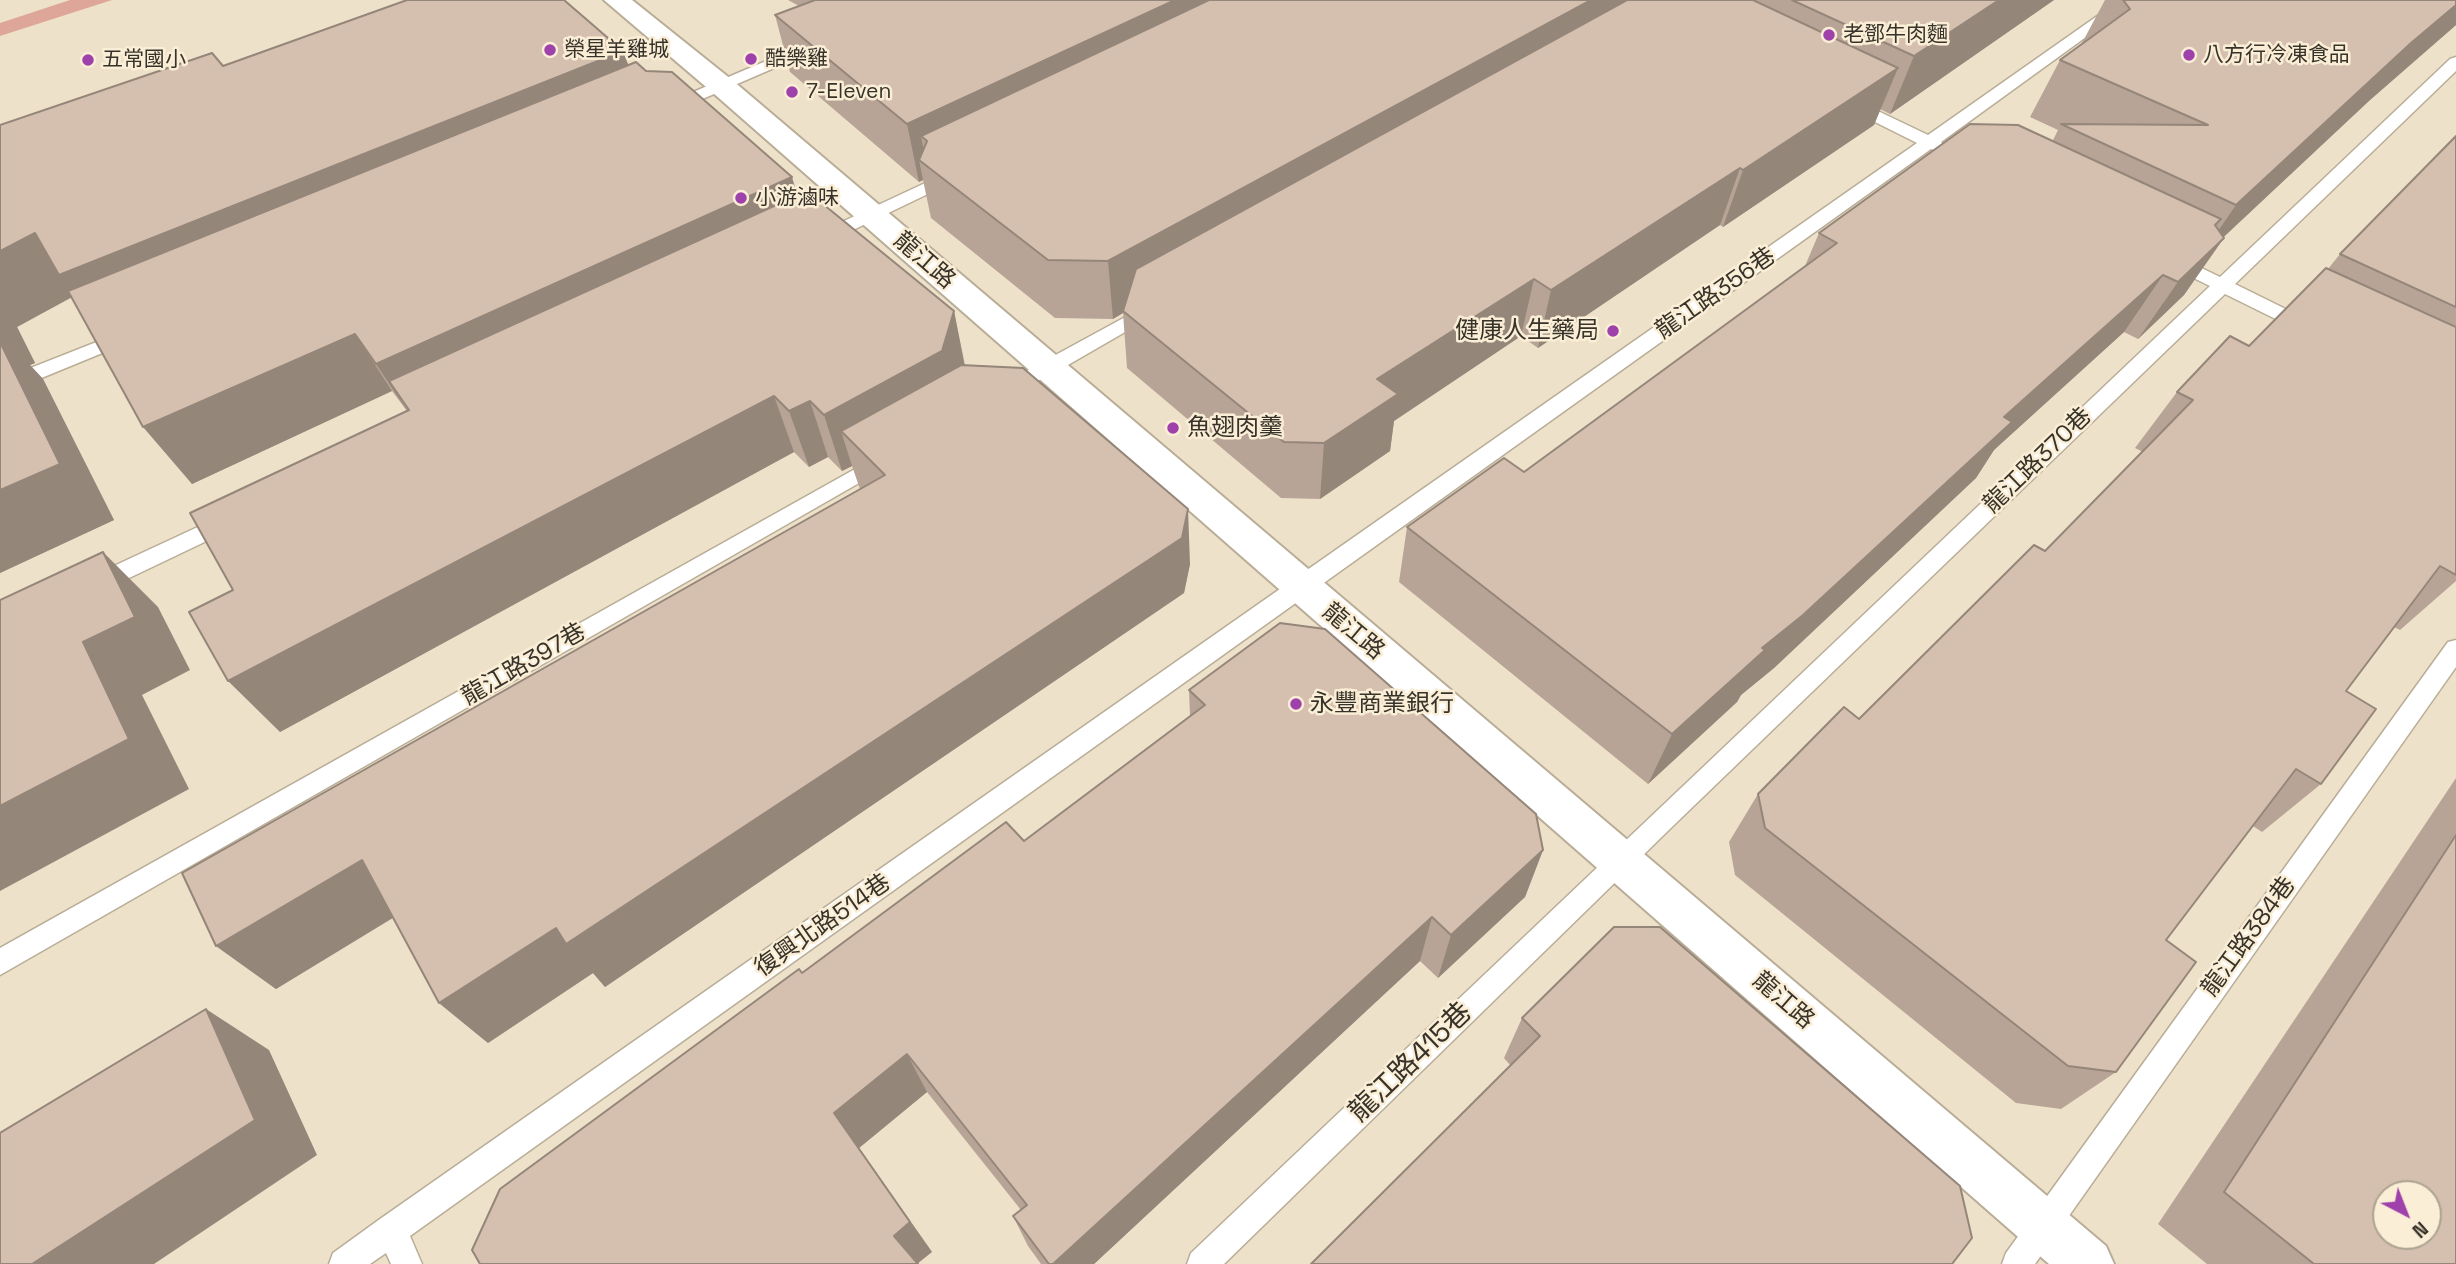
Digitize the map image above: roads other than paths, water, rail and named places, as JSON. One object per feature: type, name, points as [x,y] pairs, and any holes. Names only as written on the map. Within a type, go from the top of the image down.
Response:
[{"type":"street","name":"龍江路","points":[[617,0],[722,86],[2088,1264]]},
{"type":"lane","name":"龍江路356巷","points":[[1302,588],[2130,0]]},
{"type":"lane","points":[[660,112],[823,42]]},
{"type":"lane","name":"龍江路370巷","points":[[1619,860],[2456,62]]},
{"type":"lane","points":[[1829,94],[1958,156]]},
{"type":"lane","points":[[800,248],[964,169]]},
{"type":"lane","points":[[2159,255],[2320,334]]},
{"type":"lane","points":[[1015,386],[1167,300]]},
{"type":"lane","points":[[0,388],[139,331]]},
{"type":"lane","name":"龍江路397巷","points":[[0,962],[896,453]]},
{"type":"lane","points":[[75,594],[250,510]]},
{"type":"lane","name":"復興北路514巷","points":[[344,1264],[1302,588]]},
{"type":"lane","name":"龍江路384巷","points":[[2017,1264],[2456,649]]},
{"type":"lane","name":"龍江路415巷","points":[[1202,1264],[1619,860]]},
{"type":"lane","points":[[391,1230],[407,1264]]},
{"type":"place","name":"老鄧牛肉麵","points":[[1829,35]]},
{"type":"place","name":"榮星羊雞城","points":[[550,50]]},
{"type":"place","name":"八方行冷凍食品","points":[[2189,55]]},
{"type":"place","name":"酷樂雞","points":[[751,59]]},
{"type":"place","name":"五常國小","points":[[88,60]]},
{"type":"place","name":"7-Eleven","points":[[792,92]]},
{"type":"place","name":"小游滷味","points":[[741,198]]},
{"type":"place","name":"健康人生藥局","points":[[1613,331]]},
{"type":"place","name":"魚翅肉羹","points":[[1173,428]]},
{"type":"place","name":"永豐商業銀行","points":[[1296,704]]}]
